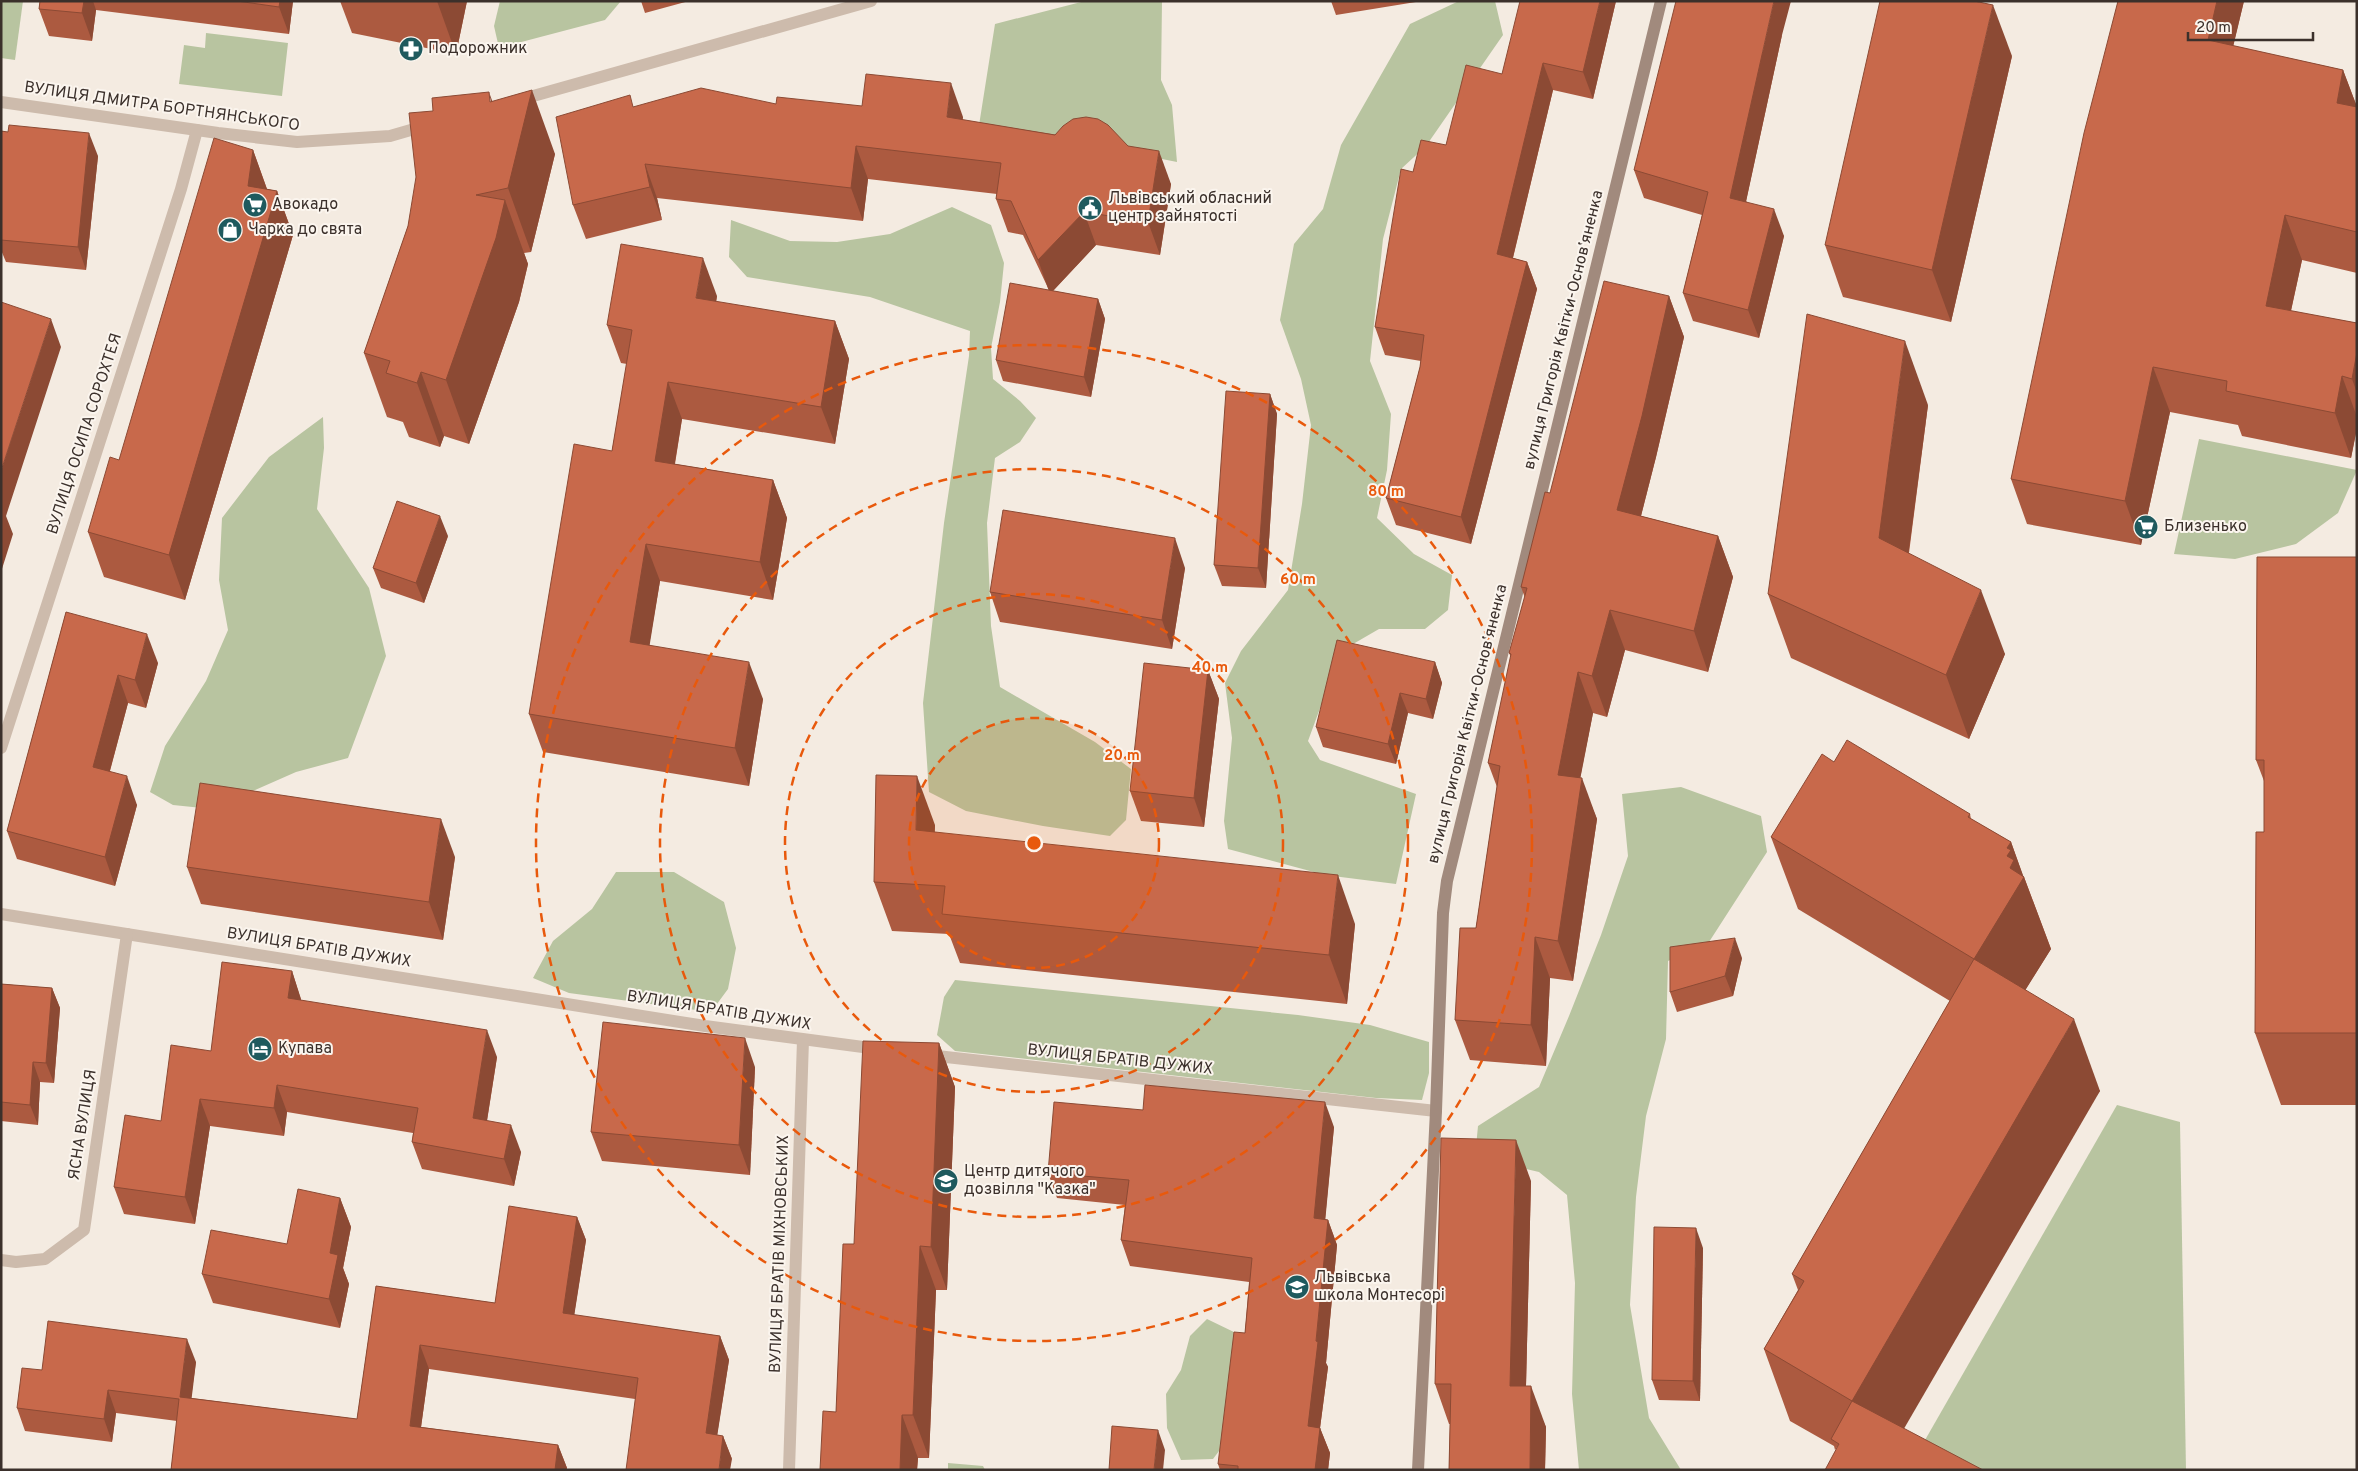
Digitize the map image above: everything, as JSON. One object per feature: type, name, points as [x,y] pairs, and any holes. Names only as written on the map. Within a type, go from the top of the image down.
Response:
[{"type":"street","points":[[510,102],[871,1]]},
{"type":"street","name":"вулиця Григорія Квітки-Основʼяненка","points":[[1418,1470],[1436,1111],[1443,913],[1447,881],[1661,1]]},
{"type":"street","name":"ВУЛИЦЯ ДМИТРА БОРТНЯНСЬКОГО","points":[[1,102],[297,142],[390,136],[444,121]]},
{"type":"street","name":"ВУЛИЦЯ ОСИПА СОРОХТЕЯ","points":[[1,748],[178,198],[197,130]]},
{"type":"street","name":"ВУЛИЦЯ БРАТІВ ДУЖИХ","points":[[1,914],[803,1040],[891,1050]]},
{"type":"street","name":"ЯСНА ВУЛИЦЯ","points":[[1,1260],[16,1262],[45,1259],[84,1230],[127,934]]},
{"type":"street","name":"ВУЛИЦЯ БРАТІВ МІХНОВСЬКИХ","points":[[789,1470],[803,1040]]},
{"type":"street","name":"ВУЛИЦЯ БРАТІВ ДУЖИХ","points":[[920,1054],[1436,1111]]},
{"type":"green space","points":[[1,1],[23,1],[15,60],[1,58]]},
{"type":"green space","points":[[500,1],[621,1],[605,20],[499,48],[494,26]]},
{"type":"green space","points":[[1085,1],[1162,1],[1161,80],[1172,105],[1177,162],[1132,153],[974,157],[995,24]]},
{"type":"green space","points":[[1459,1],[1495,1],[1503,35],[1426,146],[1401,169],[1383,239],[1370,361],[1391,414],[1387,470],[1377,518],[1414,554],[1452,575],[1448,610],[1425,629],[1379,629],[1341,651],[1308,741],[1320,760],[1416,794],[1396,884],[1325,875],[1228,849],[1224,821],[1232,738],[1225,683],[1241,651],[1288,590],[1302,504],[1311,425],[1301,379],[1280,320],[1294,244],[1323,209],[1341,145],[1410,24]]},
{"type":"green space","points":[[206,33],[288,43],[282,96],[179,84],[184,45],[205,48]]},
{"type":"green space","points":[[952,207],[991,225],[1004,263],[1000,302],[991,348],[993,379],[1020,401],[1036,418],[1020,442],[995,458],[987,523],[991,626],[1000,687],[1095,742],[1131,769],[1126,820],[1110,836],[1043,826],[966,811],[929,792],[923,703],[944,523],[969,356],[970,331],[870,297],[747,277],[729,257],[731,220],[790,241],[837,242],[890,234]]},
{"type":"green space","points":[[323,417],[324,448],[317,509],[369,588],[386,656],[348,758],[296,772],[212,809],[173,805],[150,792],[165,746],[206,681],[228,630],[219,580],[222,518],[269,457]]},
{"type":"green space","points":[[2199,439],[2357,470],[2338,513],[2296,544],[2235,559],[2174,554]]},
{"type":"green space","points":[[1681,787],[1761,816],[1767,852],[1709,942],[1668,961],[1666,1039],[1646,1116],[1636,1197],[1630,1305],[1649,1418],[1681,1470],[1579,1470],[1572,1394],[1575,1283],[1567,1195],[1539,1172],[1475,1157],[1478,1126],[1539,1087],[1601,935],[1628,856],[1622,794]]},
{"type":"green space","points":[[616,872],[674,872],[724,902],[736,948],[728,989],[711,1012],[569,993],[533,978],[553,941],[592,909]]},
{"type":"green space","points":[[955,980],[1298,1015],[1370,1025],[1429,1042],[1429,1073],[1422,1100],[1376,1098],[955,1051],[937,1035],[944,997]]},
{"type":"green space","points":[[2117,1105],[2180,1122],[2186,1470],[1930,1470],[1913,1461]]},
{"type":"green space","points":[[1207,1319],[1238,1334],[1225,1443],[1213,1459],[1181,1460],[1167,1428],[1166,1394],[1181,1370],[1190,1336]]},
{"type":"green space","points":[[948,1463],[983,1466],[985,1470],[948,1470]]},
{"type":"building","points":[[40,1],[84,1],[82,13],[39,9]]},
{"type":"building","points":[[237,1],[280,1],[279,7]]},
{"type":"building","points":[[1520,1],[1600,1],[1583,72],[1543,63],[1497,254],[1527,262],[1461,517],[1386,498],[1420,367],[1424,335],[1375,327],[1401,169],[1413,172],[1421,140],[1446,145],[1466,65],[1502,74]]},
{"type":"building","points":[[1676,1],[1774,1],[1730,198],[1774,209],[1748,310],[1683,293],[1708,192],[1634,170]]},
{"type":"building","points":[[1880,1],[1974,1],[1993,5],[1932,270],[1825,245]]},
{"type":"building","points":[[2118,1],[2217,1],[2208,40],[2343,70],[2337,103],[2357,107],[2357,232],[2285,215],[2266,306],[2357,323],[2357,352],[2352,379],[2342,376],[2335,413],[2226,391],[2227,381],[2153,367],[2125,501],[2011,479],[2084,133]]},
{"type":"building","points":[[866,74],[951,83],[947,117],[1055,135],[1073,119],[1086,117],[1098,119],[1108,125],[1128,146],[1159,151],[1148,222],[1084,212],[1038,260],[1011,201],[996,199],[1001,163],[856,146],[851,188],[645,164],[650,187],[573,205],[556,117],[630,95],[633,107],[701,88],[776,104],[777,97],[862,106]]},
{"type":"building","points":[[532,90],[508,188],[476,195],[505,200],[496,238],[446,380],[421,372],[417,383],[386,373],[390,361],[364,353],[408,226],[416,177],[409,113],[433,111],[432,98],[489,92],[490,102]]},
{"type":"building","points":[[9,125],[89,133],[78,247],[1,240],[1,131],[8,132]]},
{"type":"building","points":[[214,138],[253,150],[248,186],[277,191],[169,555],[88,532],[110,457],[119,460]]},
{"type":"building","points":[[621,244],[703,258],[696,298],[835,321],[821,407],[668,382],[655,461],[773,480],[760,562],[646,544],[630,642],[749,662],[735,748],[529,714],[574,444],[612,451],[632,330],[607,325]]},
{"type":"building","points":[[1604,281],[1669,296],[1642,416],[1617,510],[1718,536],[1694,631],[1610,610],[1592,676],[1578,672],[1558,775],[1582,778],[1558,941],[1535,937],[1531,1025],[1455,1020],[1460,928],[1476,928],[1500,766],[1488,763],[1511,654],[1509,653],[1527,588],[1521,587],[1545,492],[1550,493]]},
{"type":"building","points":[[1010,283],[1098,299],[1084,377],[996,360]]},
{"type":"building","points":[[1,302],[51,319],[1,471]]},
{"type":"building","points":[[1807,314],[1905,341],[1879,538],[1981,590],[1946,675],[1768,594]]},
{"type":"building","points":[[1226,391],[1270,394],[1258,568],[1214,565]]},
{"type":"building","points":[[397,501],[440,516],[416,583],[373,568]]},
{"type":"building","points":[[1003,510],[1175,538],[1162,620],[990,592]]},
{"type":"building","points":[[2257,557],[2357,557],[2357,1033],[2255,1033],[2256,832],[2264,832],[2264,760],[2256,760]]},
{"type":"building","points":[[66,612],[147,634],[135,680],[118,675],[93,767],[127,776],[105,857],[7,831]]},
{"type":"building","points":[[1337,640],[1435,662],[1426,699],[1400,693],[1388,744],[1316,727]]},
{"type":"building","points":[[1144,663],[1208,670],[1194,798],[1130,791]]},
{"type":"building","points":[[1847,740],[1970,814],[1968,817],[2011,842],[2007,848],[2011,850],[2007,856],[2014,860],[2010,868],[2024,877],[1974,959],[1771,837],[1822,754],[1834,762]]},
{"type":"building","points":[[876,775],[917,776],[916,830],[1338,875],[1329,955],[942,914],[945,886],[874,882]]},
{"type":"building","points":[[200,783],[441,819],[429,902],[187,867]]},
{"type":"building","points":[[1735,938],[1725,976],[1670,992],[1670,947]]},
{"type":"building","points":[[1974,959],[2074,1019],[1852,1401],[1764,1349],[1804,1281],[1792,1274]]},
{"type":"building","points":[[222,962],[292,971],[288,998],[487,1030],[473,1118],[511,1125],[504,1159],[412,1142],[418,1108],[277,1085],[274,1108],[200,1099],[185,1197],[114,1187],[125,1115],[161,1121],[171,1045],[211,1051]]},
{"type":"building","points":[[1,984],[52,988],[46,1063],[33,1062],[30,1105],[1,1102]]},
{"type":"building","points":[[603,1022],[745,1038],[739,1145],[591,1132]]},
{"type":"building","points":[[863,1041],[939,1043],[931,1247],[920,1246],[913,1415],[902,1415],[900,1470],[820,1470],[823,1411],[836,1412],[843,1244],[854,1244]]},
{"type":"building","points":[[1145,1085],[1325,1102],[1314,1218],[1328,1220],[1316,1341],[1318,1342],[1308,1426],[1320,1428],[1315,1470],[1238,1470],[1238,1466],[1218,1464],[1234,1332],[1245,1333],[1252,1258],[1121,1240],[1129,1180],[1048,1173],[1054,1102],[1143,1110]]},
{"type":"building","points":[[1441,1138],[1516,1140],[1510,1386],[1531,1386],[1530,1470],[1449,1470],[1451,1384],[1435,1384]]},
{"type":"building","points":[[298,1189],[340,1198],[330,1253],[338,1255],[329,1299],[202,1274],[211,1230],[287,1244]]},
{"type":"building","points":[[509,1206],[577,1217],[563,1313],[720,1336],[706,1433],[723,1436],[719,1470],[626,1470],[638,1378],[420,1345],[410,1426],[558,1445],[555,1470],[171,1470],[179,1399],[108,1390],[104,1419],[17,1408],[22,1368],[42,1370],[48,1321],[187,1339],[180,1397],[357,1419],[376,1286],[495,1303]]},
{"type":"building","points":[[1654,1227],[1696,1228],[1693,1381],[1652,1380]]},
{"type":"building","points":[[1852,1401],[1983,1470],[1825,1470],[1839,1444],[1831,1439]]},
{"type":"building","points":[[1112,1426],[1158,1430],[1154,1470],[1109,1470]]},
{"type":"place","name":"Подорожник","points":[[411,49]]},
{"type":"place","name":"Авокадо","points":[[255,205]]},
{"type":"place","name":"Львівський обласний центр зайнятості","points":[[1090,208]]},
{"type":"place","name":"Чарка до свята","points":[[230,230]]},
{"type":"place","name":"Близенько","points":[[2146,527]]},
{"type":"place","name":"Купава","points":[[260,1049]]},
{"type":"place","name":"Центр дитячого дозвілля \"Казка\"","points":[[946,1181]]},
{"type":"place","name":"Львівська школа Монтесорі","points":[[1297,1287]]}]
